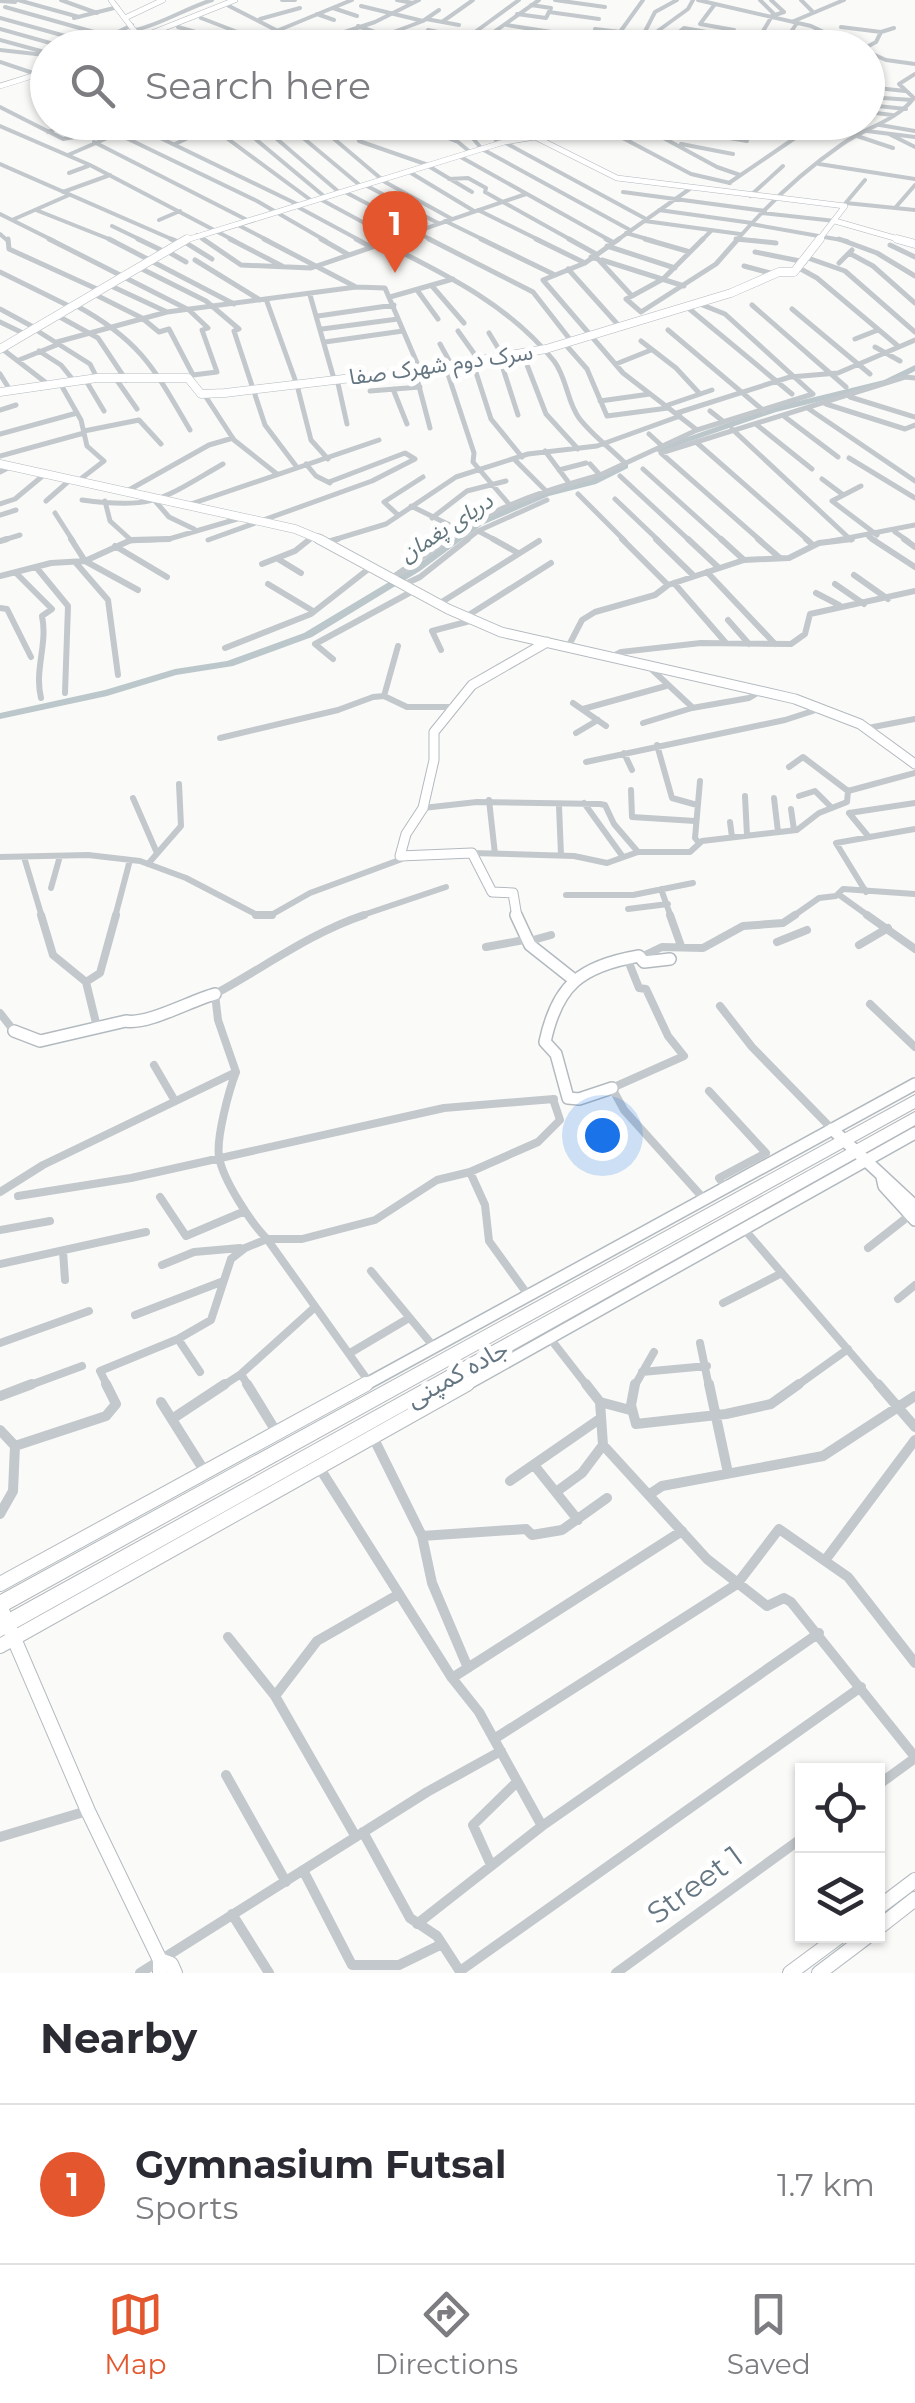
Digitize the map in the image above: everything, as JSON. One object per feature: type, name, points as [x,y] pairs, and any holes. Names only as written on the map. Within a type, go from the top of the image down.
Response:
[{"type":"highway","name":"جاده کمپنی","points":[[5,1634],[848,1146],[915,1101]]},
{"type":"highway","name":"جاده کمپنی","points":[[0,1605],[848,1146],[915,1118]]},
{"type":"street","points":[[62,0],[97,12]]},
{"type":"street","points":[[127,17],[163,0]]},
{"type":"street","points":[[125,30],[160,24],[167,16],[212,0],[230,3],[279,30],[352,0]]},
{"type":"street","points":[[164,30],[243,0]]},
{"type":"street","points":[[282,0],[300,1]]},
{"type":"street","points":[[333,0],[344,4]]},
{"type":"street","points":[[397,0],[416,2]]},
{"type":"street","points":[[442,22],[470,0]]},
{"type":"street","points":[[478,30],[494,14],[519,0]]},
{"type":"street","points":[[500,30],[540,0]]},
{"type":"street","points":[[555,0],[605,7]]},
{"type":"street","points":[[608,30],[595,28],[609,0]]},
{"type":"street","points":[[621,30],[643,0]]},
{"type":"street","points":[[648,30],[655,12],[677,0]]},
{"type":"street","points":[[760,0],[774,16]]},
{"type":"street","points":[[765,30],[774,16],[784,12],[771,0]]},
{"type":"street","points":[[801,0],[812,11]]},
{"type":"street","points":[[794,21],[840,0]]},
{"type":"street","points":[[0,1],[17,1],[79,17]]},
{"type":"street","points":[[3,9],[17,1]]},
{"type":"street","points":[[660,30],[698,1],[774,16],[815,30]]},
{"type":"street","points":[[62,22],[97,12],[114,2],[135,30]]},
{"type":"street","points":[[348,30],[416,2]]},
{"type":"street","points":[[716,2],[700,24],[734,30],[745,12]]},
{"type":"street","points":[[170,30],[230,3]]},
{"type":"street","points":[[317,3],[357,16]]},
{"type":"street","points":[[517,14],[546,18],[550,8],[530,5]]},
{"type":"street","points":[[360,6],[459,25]]},
{"type":"street","points":[[260,19],[300,8]]},
{"type":"street","points":[[3,9],[88,30]]},
{"type":"street","points":[[399,30],[439,10]]},
{"type":"street","points":[[549,12],[599,19]]},
{"type":"street","points":[[317,14],[334,20]]},
{"type":"street","points":[[0,18],[43,30]]},
{"type":"street","points":[[201,18],[232,30]]},
{"type":"street","points":[[794,21],[794,30]]},
{"type":"street","points":[[508,25],[537,30]]},
{"type":"street","points":[[838,30],[843,25],[862,30]]},
{"type":"street","points":[[358,26],[368,30]]},
{"type":"street","points":[[178,27],[188,30]]},
{"type":"street","points":[[885,31],[894,28]]},
{"type":"street","points":[[0,29],[30,37]]},
{"type":"street","points":[[0,40],[30,49]]},
{"type":"street","points":[[0,50],[30,52]]},
{"type":"street","points":[[885,55],[915,64]]},
{"type":"street","points":[[0,62],[30,74]]},
{"type":"street","points":[[912,100],[909,91],[899,84],[915,74]]},
{"type":"street","points":[[1,87],[30,78]]},
{"type":"street","points":[[885,89],[909,91]]},
{"type":"street","points":[[885,98],[912,100]]},
{"type":"street","points":[[885,121],[897,116],[912,100]]},
{"type":"street","points":[[0,107],[30,123]]},
{"type":"street","points":[[885,107],[906,109]]},
{"type":"street","points":[[885,114],[897,116]]},
{"type":"street","points":[[0,126],[30,139]]},
{"type":"street","points":[[885,126],[915,134]]},
{"type":"street","points":[[885,133],[915,134]]},
{"type":"street","points":[[889,133],[890,138],[915,147]]},
{"type":"street","points":[[33,140],[180,210],[286,268]]},
{"type":"street","points":[[68,155],[100,140]]},
{"type":"street","points":[[130,140],[275,212],[349,255]]},
{"type":"street","points":[[166,140],[298,205],[371,247]]},
{"type":"street","points":[[175,144],[184,140]]},
{"type":"street","points":[[231,140],[319,199],[394,239]]},
{"type":"street","points":[[256,140],[319,199]]},
{"type":"street","points":[[278,140],[342,193],[533,292],[587,369],[606,414],[667,407],[712,390]]},
{"type":"street","points":[[306,140],[364,187],[553,274]]},
{"type":"street","points":[[335,140],[385,182],[445,221]]},
{"type":"street","points":[[359,140],[431,166],[472,192]]},
{"type":"street","points":[[453,140],[470,152]]},
{"type":"street","points":[[474,140],[482,149],[628,232],[690,252]]},
{"type":"street","points":[[499,140],[645,220],[776,243]]},
{"type":"street","points":[[50,385],[2,347],[27,336],[181,242],[519,140]]},
{"type":"street","points":[[543,140],[612,177],[750,196],[915,210]]},
{"type":"street","points":[[625,140],[691,174],[730,183]]},
{"type":"street","points":[[666,140],[717,168],[740,175]]},
{"type":"street","points":[[741,140],[747,141]]},
{"type":"street","points":[[718,192],[792,140]]},
{"type":"street","points":[[712,230],[663,280],[626,299],[641,312],[716,264],[778,198],[852,140]]},
{"type":"street","points":[[870,140],[893,148]]},
{"type":"street","points":[[94,142],[249,221]]},
{"type":"street","points":[[671,143],[732,154]]},
{"type":"street","points":[[459,156],[609,244],[676,268]]},
{"type":"street","points":[[0,164],[212,259]]},
{"type":"street","points":[[819,164],[915,182],[895,208]]},
{"type":"street","points":[[69,173],[90,165]]},
{"type":"street","points":[[750,196],[783,166]]},
{"type":"street","points":[[411,174],[585,263]]},
{"type":"street","points":[[12,220],[110,175]]},
{"type":"street","points":[[448,179],[468,178],[595,256],[684,286]]},
{"type":"street","points":[[804,263],[866,180]]},
{"type":"street","points":[[691,188],[585,263],[543,280],[616,364],[697,430]]},
{"type":"street","points":[[623,192],[835,221],[914,240]]},
{"type":"street","points":[[198,235],[241,265],[320,265],[526,194]]},
{"type":"street","points":[[36,210],[104,236],[234,304]]},
{"type":"street","points":[[159,220],[180,210]]},
{"type":"street","points":[[659,210],[825,234],[878,252],[915,276]]},
{"type":"street","points":[[0,215],[189,310],[208,328],[202,330],[217,372],[160,380],[97,378],[0,392]]},
{"type":"street","points":[[0,234],[20,225]]},
{"type":"street","points":[[238,225],[356,287]]},
{"type":"street","points":[[112,226],[186,262]]},
{"type":"street","points":[[0,234],[8,239],[9,249],[97,292],[159,332],[169,329],[176,336],[192,377],[233,438],[277,474]]},
{"type":"street","points":[[878,252],[902,238]]},
{"type":"street","points":[[382,243],[484,296],[546,349],[558,366],[578,417],[624,462]]},
{"type":"street","points":[[839,263],[859,244]]},
{"type":"street","points":[[890,245],[915,257]]},
{"type":"street","points":[[756,252],[848,273],[915,332]]},
{"type":"street","points":[[849,253],[873,266],[915,303]]},
{"type":"street","points":[[595,256],[632,296]]},
{"type":"street","points":[[195,260],[263,300],[297,385],[311,440],[328,459]]},
{"type":"street","points":[[804,263],[898,346]]},
{"type":"street","name":"سرک دوم شهرک صفا","points":[[204,394],[418,370],[546,349],[700,304],[804,263]]},
{"type":"street","points":[[744,266],[774,274]]},
{"type":"street","points":[[138,267],[215,307],[239,330],[234,331],[264,425],[296,466]]},
{"type":"street","points":[[568,269],[620,327]]},
{"type":"street","points":[[0,272],[116,325],[144,349],[190,430]]},
{"type":"street","points":[[390,297],[454,278]]},
{"type":"street","points":[[109,285],[167,312]]},
{"type":"street","points":[[432,286],[464,322]]},
{"type":"street","points":[[19,360],[88,332],[167,312],[356,287],[386,288],[418,370],[430,428]]},
{"type":"street","points":[[417,290],[438,319]]},
{"type":"street","points":[[310,295],[347,424]]},
{"type":"street","points":[[397,581],[458,529],[508,503],[600,475],[697,430],[812,394],[725,314],[700,304]]},
{"type":"street","points":[[752,305],[846,386]]},
{"type":"street","points":[[318,316],[394,306]]},
{"type":"street","points":[[687,308],[792,394]]},
{"type":"street","points":[[0,309],[90,364],[97,378]]},
{"type":"street","points":[[792,309],[870,374]]},
{"type":"street","points":[[58,316],[106,346],[137,410]]},
{"type":"street","points":[[322,329],[398,318]]},
{"type":"street","points":[[0,322],[27,336]]},
{"type":"street","points":[[325,342],[403,330]]},
{"type":"street","points":[[458,330],[475,359],[491,419],[545,490]]},
{"type":"street","points":[[668,330],[764,411]]},
{"type":"street","points":[[855,339],[878,330]]},
{"type":"street","points":[[488,334],[500,356],[518,415]]},
{"type":"street","points":[[328,542],[378,528],[456,477],[544,450],[605,443],[741,392],[833,374],[915,340]]},
{"type":"street","points":[[641,341],[676,368],[700,394]]},
{"type":"street","points":[[440,344],[478,470],[508,503]]},
{"type":"street","points":[[875,347],[900,361]]},
{"type":"street","points":[[616,364],[651,350]]},
{"type":"street","points":[[39,352],[61,365],[74,381]]},
{"type":"street","points":[[522,352],[546,414],[578,449]]},
{"type":"street","points":[[0,359],[12,355]]},
{"type":"street","points":[[0,374],[10,390]]},
{"type":"street","points":[[780,558],[661,453],[906,377],[915,378]]},
{"type":"street","points":[[636,383],[649,378]]},
{"type":"street","points":[[85,380],[104,411]]},
{"type":"street","points":[[46,501],[104,461],[87,446],[77,413],[60,382]]},
{"type":"street","points":[[370,391],[420,388]]},
{"type":"street","points":[[393,389],[407,424]]},
{"type":"street","points":[[600,401],[650,394]]},
{"type":"street","points":[[850,397],[915,417]]},
{"type":"street","points":[[826,404],[905,429],[915,425]]},
{"type":"street","points":[[0,410],[16,406]]},
{"type":"street","points":[[740,410],[746,416]]},
{"type":"street","points":[[808,410],[915,480]]},
{"type":"street","points":[[710,411],[724,422]]},
{"type":"street","points":[[0,424],[3,433],[77,413]]},
{"type":"street","points":[[614,415],[629,432]]},
{"type":"street","points":[[784,416],[838,457]]},
{"type":"street","points":[[0,456],[139,420],[161,444]]},
{"type":"street","points":[[757,425],[812,469]]},
{"type":"street","points":[[732,430],[852,540]]},
{"type":"street","points":[[649,434],[661,445]]},
{"type":"street","points":[[127,491],[209,444],[233,438]]},
{"type":"street","points":[[551,439],[559,449]]},
{"type":"street","points":[[188,505],[379,440]]},
{"type":"street","points":[[635,442],[647,450]]},
{"type":"street","points":[[696,442],[812,545]]},
{"type":"street","points":[[544,450],[570,482]]},
{"type":"street","points":[[208,540],[372,480],[415,458],[408,452],[329,482]]},
{"type":"street","points":[[849,458],[915,498]]},
{"type":"street","points":[[560,470],[588,463],[600,475]]},
{"type":"street","points":[[82,500],[125,506],[159,500],[223,464]]},
{"type":"street","points":[[306,464],[340,492]]},
{"type":"street","points":[[0,468],[127,491],[314,536],[467,620],[822,708],[868,728],[915,764]]},
{"type":"street","points":[[643,468],[744,560]]},
{"type":"street","points":[[0,504],[15,499],[45,474]]},
{"type":"street","points":[[620,476],[719,568]]},
{"type":"street","points":[[398,515],[385,504],[423,477]]},
{"type":"street","points":[[822,479],[842,494]]},
{"type":"street","points":[[372,480],[388,500]]},
{"type":"street","points":[[432,518],[467,491],[506,481]]},
{"type":"street","points":[[861,486],[832,501],[915,567]]},
{"type":"street","points":[[578,494],[726,644]]},
{"type":"street","points":[[615,499],[694,576]]},
{"type":"street","points":[[159,500],[169,516],[194,528]]},
{"type":"street","points":[[397,581],[420,577],[478,532],[547,500]]},
{"type":"street","points":[[106,501],[107,516],[131,540]]},
{"type":"street","points":[[411,506],[458,529]]},
{"type":"street","points":[[0,515],[16,510]]},
{"type":"street","points":[[55,513],[80,562],[108,600],[118,675]]},
{"type":"street","points":[[0,576],[80,562],[131,540],[170,539],[194,528],[244,517]]},
{"type":"street","points":[[568,647],[582,620],[595,612],[655,594],[671,584],[744,560],[790,558],[812,545],[894,532],[915,524]]},
{"type":"street","points":[[478,532],[518,553]]},
{"type":"street","points":[[894,532],[915,547]]},
{"type":"street","points":[[0,541],[20,535]]},
{"type":"street","points":[[262,564],[278,559],[314,536]]},
{"type":"street","points":[[436,605],[539,541]]},
{"type":"street","points":[[115,546],[167,577]]},
{"type":"street","points":[[278,559],[301,573]]},
{"type":"street","points":[[80,562],[138,590]]},
{"type":"street","points":[[441,650],[432,631],[467,620],[551,564]]},
{"type":"street","points":[[36,567],[68,606],[65,692]]},
{"type":"street","points":[[224,648],[313,611],[371,567]]},
{"type":"street","points":[[707,572],[775,644]]},
{"type":"street","points":[[16,573],[52,609],[42,616],[47,640],[37,672],[41,698]]},
{"type":"street","points":[[854,575],[888,599]]},
{"type":"street","points":[[268,584],[313,611]]},
{"type":"street","points":[[835,584],[864,604]]},
{"type":"street","points":[[333,659],[316,643],[414,591]]},
{"type":"street","points":[[611,656],[621,652],[775,644],[800,639],[810,614],[915,591]]},
{"type":"street","points":[[816,593],[839,605]]},
{"type":"street","points":[[0,608],[8,609],[30,657]]},
{"type":"street","points":[[728,620],[749,644]]},
{"type":"street","points":[[402,859],[404,838],[423,808],[434,760],[434,732],[472,686],[548,642]]},
{"type":"street","points":[[384,696],[398,646]]},
{"type":"street","points":[[648,666],[692,708]]},
{"type":"street","points":[[583,708],[666,686]]},
{"type":"street","points":[[643,723],[692,708],[749,698],[760,690]]},
{"type":"street","points":[[220,738],[384,696],[407,707],[454,707]]},
{"type":"street","points":[[573,703],[602,723],[576,733]]},
{"type":"street","points":[[586,762],[785,720],[822,708]]},
{"type":"street","points":[[868,728],[915,719]]},
{"type":"street","points":[[657,745],[672,798],[697,805]]},
{"type":"street","points":[[624,753],[632,770]]},
{"type":"street","points":[[789,766],[803,757],[848,790]]},
{"type":"street","points":[[848,790],[915,773]]},
{"type":"street","points":[[699,843],[695,838],[695,821],[700,781]]},
{"type":"street","points":[[148,864],[181,826],[179,784]]},
{"type":"street","points":[[632,790],[632,817],[695,821]]},
{"type":"street","points":[[0,858],[60,856],[148,864],[183,876],[269,918],[308,894],[374,874],[417,852],[560,855],[592,862],[638,852],[690,852],[699,843],[794,830],[848,800],[848,790]]},
{"type":"street","points":[[799,796],[815,791],[849,814],[868,836]]},
{"type":"street","points":[[746,796],[748,836]]},
{"type":"street","points":[[133,798],[157,853]]},
{"type":"street","points":[[774,798],[778,832]]},
{"type":"street","points":[[423,808],[449,801],[490,800],[605,805],[614,824],[638,852]]},
{"type":"street","points":[[490,800],[495,854]]},
{"type":"street","points":[[584,803],[623,857]]},
{"type":"street","points":[[849,814],[872,807],[915,803]]},
{"type":"street","points":[[559,806],[560,855]]},
{"type":"street","points":[[791,810],[794,830]]},
{"type":"street","points":[[730,822],[732,837]]},
{"type":"street","points":[[866,892],[836,844],[915,829]]},
{"type":"street","points":[[472,853],[476,868],[492,892],[513,893],[525,941],[538,956],[573,979]]},
{"type":"street","points":[[52,888],[60,856]]},
{"type":"street","points":[[24,857],[53,956],[86,982],[97,1027]]},
{"type":"street","points":[[86,982],[100,972],[130,860]]},
{"type":"street","points":[[566,896],[633,895],[693,883]]},
{"type":"street","points":[[0,1031],[14,1031],[40,1041],[126,1020],[140,1024],[184,1002],[215,994],[273,963],[321,929],[446,887]]},
{"type":"street","points":[[641,958],[649,949],[703,948],[715,938],[744,926],[792,920],[819,898],[846,888],[915,894]]},
{"type":"street","points":[[661,889],[682,947]]},
{"type":"street","points":[[838,894],[915,948]]},
{"type":"street","points":[[628,909],[668,904]]},
{"type":"street","points":[[770,924],[779,941],[807,930]]},
{"type":"street","points":[[859,945],[888,928]]},
{"type":"street","points":[[486,947],[551,936]]},
{"type":"street","points":[[18,1196],[130,1178],[444,1108],[578,1099],[612,1088],[684,1056],[668,1036],[646,989],[639,988],[627,958]]},
{"type":"street","points":[[568,1098],[556,1054],[545,1042],[555,998],[573,979],[627,958],[641,958],[644,962],[670,959]]},
{"type":"street","points":[[215,994],[218,1020],[236,1072],[229,1090],[219,1157],[252,1224],[369,1382]]},
{"type":"street","points":[[870,1004],[915,1047]]},
{"type":"street","points":[[720,1006],[752,1047],[882,1177],[884,1186],[913,1214],[868,1248]]},
{"type":"street","points":[[0,1013],[14,1031]]},
{"type":"street","points":[[154,1066],[175,1101]]},
{"type":"street","points":[[0,1192],[43,1165],[236,1072]]},
{"type":"street","points":[[5,1634],[319,1467],[744,1229],[848,1146],[915,1084]]},
{"type":"street","points":[[612,1088],[624,1110],[704,1198]]},
{"type":"street","points":[[709,1091],[766,1153],[719,1178],[726,1186]]},
{"type":"street","points":[[162,1264],[194,1252],[302,1238],[375,1220],[433,1182],[470,1172],[538,1142],[560,1120],[553,1098]]},
{"type":"street","points":[[3,1580],[726,1186],[848,1146],[915,1133]]},
{"type":"street","points":[[470,1172],[486,1205],[489,1240],[528,1295]]},
{"type":"street","points":[[160,1197],[186,1236],[245,1210]]},
{"type":"street","points":[[0,1230],[50,1220]]},
{"type":"street","points":[[744,1229],[915,1427]]},
{"type":"street","points":[[0,1264],[146,1232]]},
{"type":"street","points":[[15,1446],[106,1416],[116,1404],[100,1371],[178,1338],[215,1316],[221,1282],[231,1259],[245,1248]]},
{"type":"street","points":[[63,1250],[65,1280]]},
{"type":"street","points":[[370,1271],[434,1346]]},
{"type":"street","points":[[722,1303],[782,1273]]},
{"type":"street","points":[[135,1315],[221,1282]]},
{"type":"street","points":[[898,1299],[915,1285]]},
{"type":"street","points":[[172,1419],[241,1374],[314,1308]]},
{"type":"street","points":[[0,1343],[89,1311]]},
{"type":"street","points":[[350,1353],[409,1318]]},
{"type":"street","points":[[550,1337],[600,1402],[603,1446],[737,1584],[766,1606],[784,1598],[791,1602],[915,1758],[885,1779]]},
{"type":"street","points":[[178,1338],[200,1372]]},
{"type":"street","points":[[700,1342],[728,1473]]},
{"type":"street","points":[[654,1352],[632,1388],[630,1410],[636,1424],[716,1416],[771,1404],[848,1349]]},
{"type":"street","points":[[0,1396],[82,1366]]},
{"type":"street","points":[[642,1372],[707,1366]]},
{"type":"street","points":[[241,1374],[277,1433]]},
{"type":"street","points":[[650,1494],[662,1486],[823,1456],[915,1396]]},
{"type":"street","points":[[161,1402],[204,1472]]},
{"type":"street","points":[[600,1402],[630,1410]]},
{"type":"street","points":[[510,1482],[601,1418]]},
{"type":"street","points":[[0,1430],[15,1446],[15,1485],[9,1506],[0,1514]]},
{"type":"street","points":[[372,1437],[422,1536],[432,1584],[468,1668]]},
{"type":"street","points":[[826,1560],[915,1440]]},
{"type":"street","points":[[556,1492],[582,1473],[603,1446]]},
{"type":"street","points":[[534,1465],[578,1520]]},
{"type":"street","points":[[319,1467],[452,1678],[479,1712],[542,1826]]},
{"type":"street","points":[[422,1536],[526,1529],[532,1535],[562,1530],[608,1498]]},
{"type":"street","points":[[494,1739],[737,1584],[779,1529],[848,1577],[915,1662]]},
{"type":"street","points":[[452,1678],[682,1531]]},
{"type":"street","points":[[276,1696],[317,1641],[399,1594]]},
{"type":"street","points":[[0,1605],[5,1634],[160,1966]]},
{"type":"street","points":[[418,1924],[542,1826],[819,1633]]},
{"type":"street","points":[[228,1637],[276,1696],[398,1900],[418,1924],[438,1936],[460,1972],[861,1687]]},
{"type":"street","points":[[160,1966],[232,1914],[500,1751]]},
{"type":"street","points":[[226,1776],[286,1882]]},
{"type":"street","points":[[491,1865],[473,1825],[517,1782]]},
{"type":"street","points":[[0,1837],[88,1810]]},
{"type":"street","name":"Street 1","points":[[616,1973],[795,1843]]},
{"type":"street","points":[[303,1870],[347,1962],[368,1971],[390,1970],[412,1964],[442,1944]]},
{"type":"street","points":[[885,1903],[915,1880]]},
{"type":"street","points":[[885,1923],[915,1900]]},
{"type":"street","points":[[232,1914],[269,1973]]},
{"type":"street","points":[[790,1973],[831,1943]]},
{"type":"street","points":[[819,1973],[859,1943]]},
{"type":"street","points":[[140,1973],[171,1964],[176,1973]]},
{"type":"waterway","name":"دریای پغمان","points":[[656,450],[773,410],[887,382],[915,368]]},
{"type":"waterway","name":"دریای پغمان","points":[[0,716],[107,693],[175,672],[229,664],[308,635],[417,569],[479,523],[546,494],[593,482],[625,466]]},
{"type":"place","name":"Gymnasium Futsal","points":[[395,273]]}]
